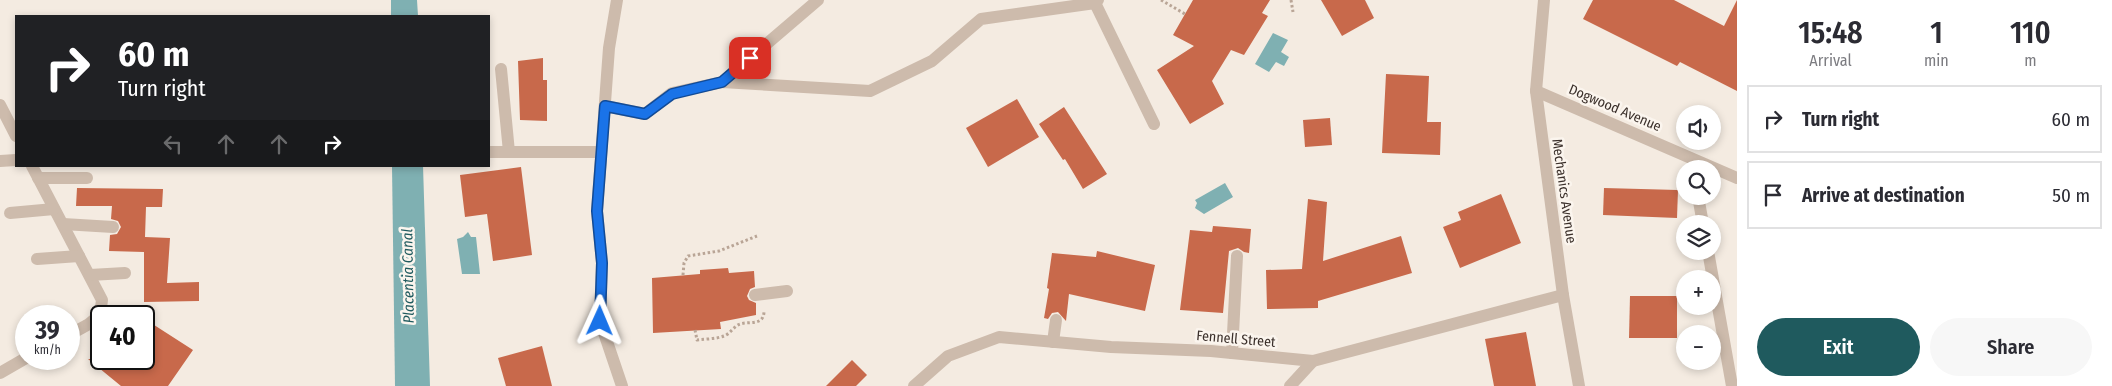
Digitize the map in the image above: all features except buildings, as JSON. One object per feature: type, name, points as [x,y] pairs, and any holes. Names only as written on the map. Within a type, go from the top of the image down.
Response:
[{"type":"street","points":[[617,0],[609,48],[597,211],[602,263],[600,321],[622,386]]},
{"type":"street","points":[[722,82],[818,0]]},
{"type":"street","name":"Mechanics Avenue","points":[[1544,0],[1536,91],[1563,295],[1579,386]]},
{"type":"street","points":[[605,106],[645,114],[672,94],[722,82],[870,91],[932,61],[981,19],[1097,1],[1154,124]]},
{"type":"street","points":[[501,69],[508,152]]},
{"type":"street","name":"Dogwood Avenue","points":[[1536,91],[1685,160]]},
{"type":"street","points":[[0,105],[15,130]]},
{"type":"street","points":[[490,152],[601,152]]},
{"type":"street","points":[[0,161],[15,160]]},
{"type":"street","points":[[35,172],[87,178]]},
{"type":"street","points":[[35,172],[102,300],[100,315],[80,329]]},
{"type":"street","name":"Dogwood Avenue","points":[[1721,173],[1737,178]]},
{"type":"street","points":[[10,213],[54,209]]},
{"type":"street","points":[[62,224],[113,227]]},
{"type":"street","points":[[37,259],[79,256]]},
{"type":"street","points":[[1232,353],[1236,256]]},
{"type":"street","points":[[1710,260],[1732,386]]},
{"type":"street","points":[[90,275],[125,273]]},
{"type":"street","points":[[760,295],[787,291]]},
{"type":"street","name":"Fennell Street","points":[[914,386],[948,356],[999,336],[1110,347],[1232,353],[1313,361],[1563,295]]},
{"type":"street","points":[[1053,342],[1056,320]]},
{"type":"street","points":[[1290,386],[1313,361]]},
{"type":"street","points":[[0,373],[15,364]]},
{"type":"path","points":[[1161,0],[1185,14]]},
{"type":"path","points":[[1291,0],[1293,12]]},
{"type":"path","points":[[683,275],[684,263],[688,256],[719,251],[757,236]]},
{"type":"path","points":[[695,330],[696,340],[725,336],[739,324],[754,323],[764,315],[760,295]]},
{"type":"water","points":[[391,0],[417,0],[418,15],[391,15]]},
{"type":"water","points":[[1273,33],[1288,40],[1281,52],[1289,57],[1284,66],[1276,62],[1269,72],[1255,64]]},
{"type":"water","name":"Placentia Canal","points":[[392,167],[423,167],[430,386],[395,386]]},
{"type":"water","points":[[1225,183],[1233,197],[1204,214],[1195,208],[1197,203],[1195,200]]},
{"type":"water","points":[[468,232],[471,237],[476,237],[480,274],[462,274],[457,239],[463,237]]},
{"type":"route","points":[[600,321],[602,263],[597,211],[605,106],[645,114],[672,94],[722,82],[750,58]]}]
